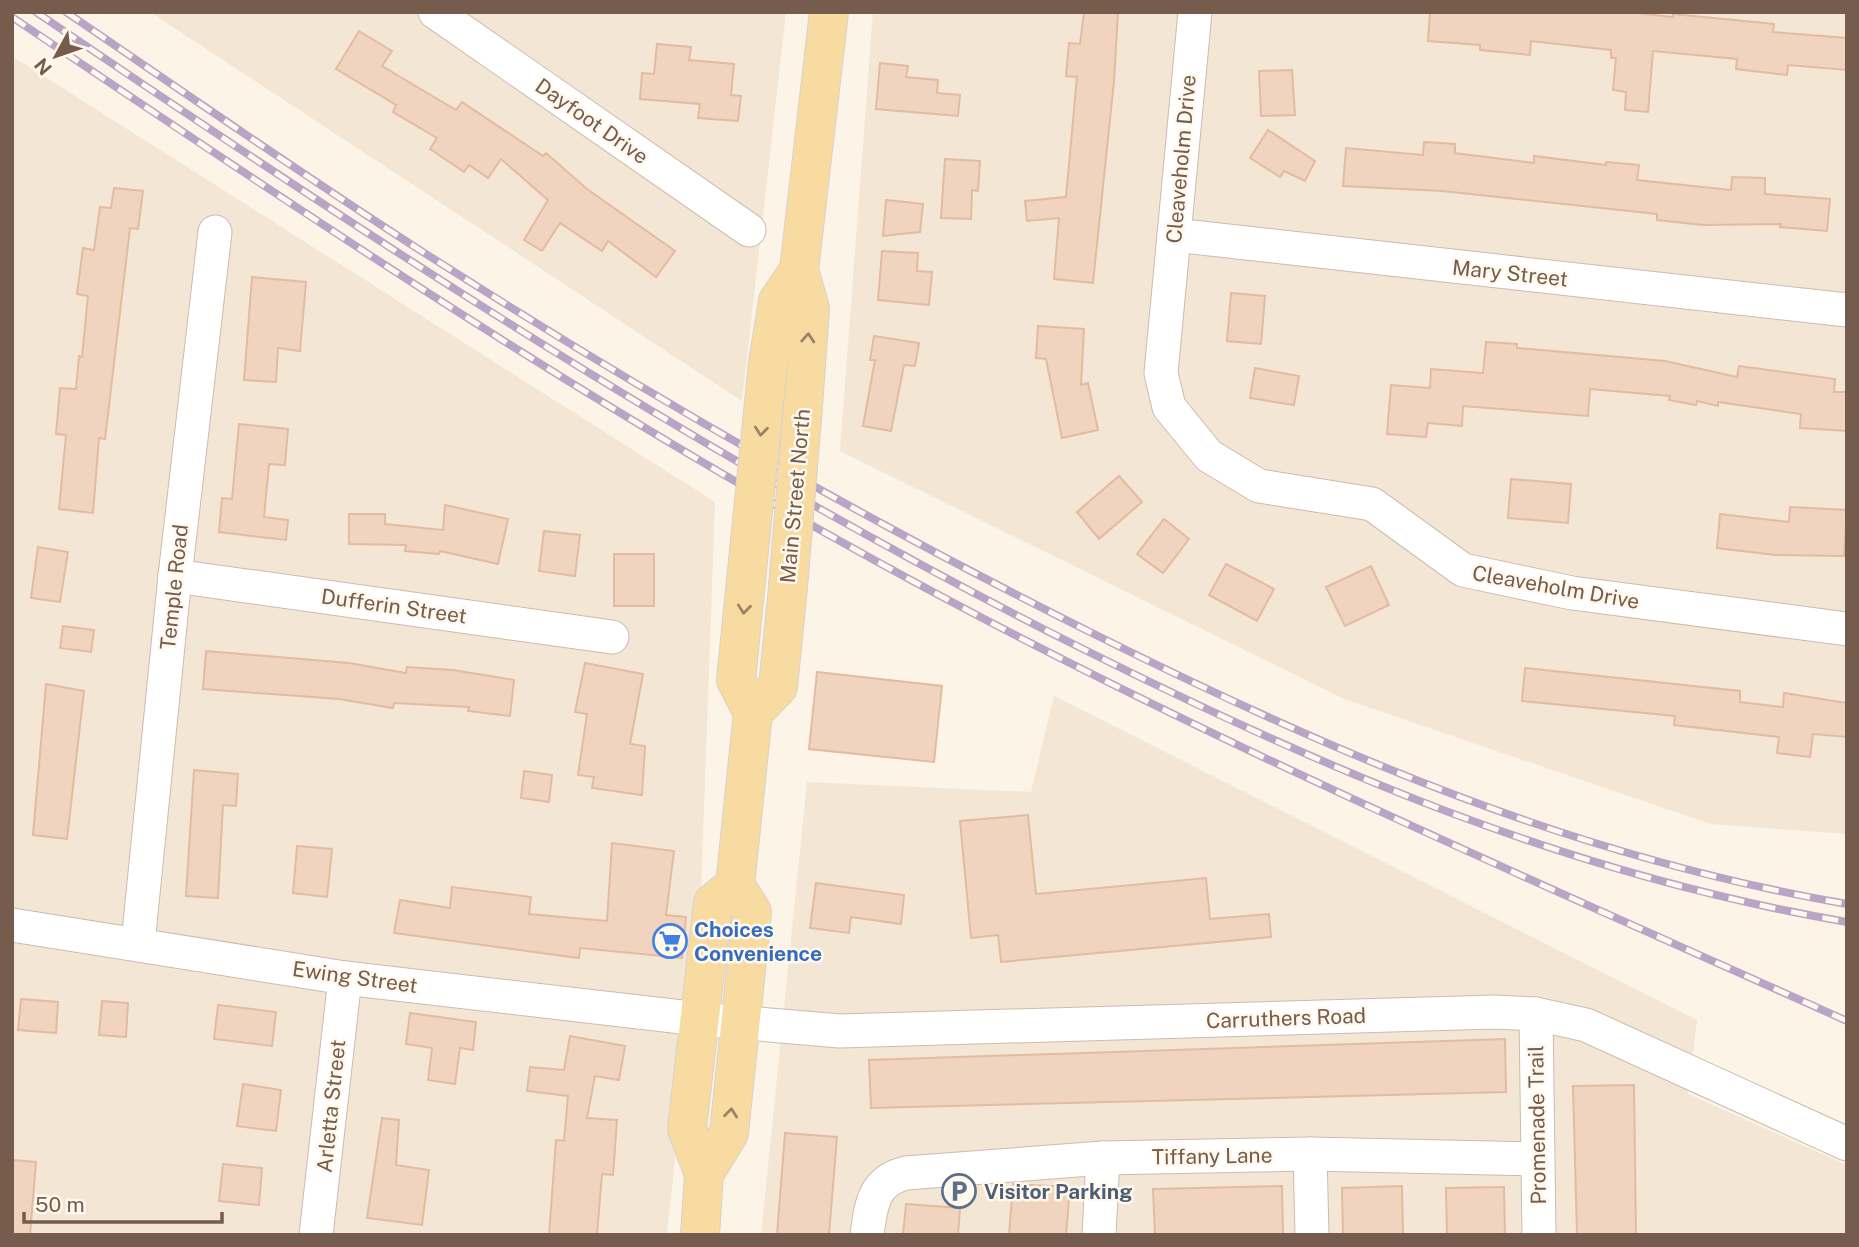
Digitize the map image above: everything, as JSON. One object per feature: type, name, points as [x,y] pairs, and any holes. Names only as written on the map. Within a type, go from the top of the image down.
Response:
[{"type":"main road","name":"Main Street North","points":[[799,270],[778,301],[768,363],[736,680],[753,712],[778,687],[810,309],[799,270],[829,12]]},
{"type":"main road","points":[[704,1174],[729,1133],[742,1022],[751,912],[735,885],[753,712]]},
{"type":"main road","points":[[701,1235],[704,1174],[687,1129],[713,904],[735,885]]},
{"type":"street","name":"Cleaveholm Drive","points":[[1195,12],[1161,373],[1169,407],[1209,456],[1259,486],[1372,504],[1463,570],[1572,593],[1847,629]]},
{"type":"street","name":"Dayfoot Drive","points":[[441,14],[749,230]]},
{"type":"street","name":"Temple Road","points":[[138,943],[175,576],[215,232]]},
{"type":"street","name":"Mary Street","points":[[1174,235],[1847,310]]},
{"type":"street","name":"Dufferin Street","points":[[175,576],[612,637]]},
{"type":"street","name":"Ewing Street","points":[[12,925],[345,978],[699,1019]]},
{"type":"street","name":"Arletta Street","points":[[316,1235],[345,978]]},
{"type":"street","name":"Carruthers Road","points":[[699,1019],[840,1031],[1494,1012],[1536,1014],[1586,1025],[1847,1144]]},
{"type":"street","name":"Promenade Trail","points":[[1536,1014],[1539,1235]]},
{"type":"street","name":"Tiffany Lane","points":[[867,1235],[875,1195],[888,1180],[906,1173],[1103,1158],[1310,1154],[1538,1159]]},
{"type":"street","points":[[1310,1154],[1312,1235]]},
{"type":"street","points":[[1099,1235],[1103,1158]]},
{"type":"shaded area","points":[[150,12],[786,12],[742,401]]},
{"type":"shaded area","points":[[873,12],[1847,12],[1847,834],[1711,824],[1344,699],[840,451]]},
{"type":"shaded area","points":[[12,56],[715,502],[700,918],[667,1235],[12,1235]]},
{"type":"shaded area","points":[[1054,696],[1697,1020],[1688,1094],[1847,1165],[1847,1235],[761,1235],[807,782],[1031,792]]},
{"type":"building","points":[[1084,12],[1118,12],[1114,81],[1093,283],[1054,279],[1059,218],[1027,221],[1025,201],[1066,197],[1077,77],[1066,76],[1069,43],[1080,44]]},
{"type":"building","points":[[1430,12],[1626,12],[1774,24],[1773,32],[1847,38],[1847,70],[1788,65],[1787,75],[1736,69],[1737,59],[1653,51],[1648,112],[1625,110],[1626,92],[1613,90],[1616,58],[1611,58],[1611,50],[1531,41],[1530,55],[1480,50],[1480,45],[1428,41]]},
{"type":"building","points":[[359,31],[392,51],[382,66],[456,110],[462,102],[543,156],[546,153],[587,189],[675,251],[656,277],[608,241],[602,251],[560,223],[542,251],[524,240],[548,200],[501,159],[488,178],[469,165],[464,172],[430,149],[437,138],[393,112],[396,105],[336,69]]},
{"type":"building","points":[[657,44],[691,47],[689,60],[734,64],[731,95],[741,96],[738,121],[698,118],[700,104],[640,99],[642,73],[654,74]]},
{"type":"building","points":[[880,63],[908,66],[906,77],[938,80],[937,93],[960,95],[958,116],[876,109]]},
{"type":"building","points":[[1292,70],[1295,115],[1261,116],[1259,71]]},
{"type":"building","points":[[1268,130],[1315,161],[1305,181],[1284,171],[1280,177],[1250,158]]},
{"type":"building","points":[[1424,142],[1455,144],[1455,153],[1534,163],[1534,156],[1606,165],[1606,162],[1639,165],[1637,180],[1731,190],[1732,177],[1765,178],[1765,194],[1830,199],[1827,231],[1780,227],[1781,224],[1703,225],[1657,220],[1657,214],[1442,191],[1343,186],[1346,148],[1423,155]]},
{"type":"building","points":[[945,159],[980,161],[978,191],[972,190],[971,219],[941,218]]},
{"type":"building","points":[[114,188],[143,191],[138,229],[130,228],[105,439],[99,438],[93,513],[59,509],[66,435],[56,434],[60,388],[76,389],[79,356],[82,357],[88,296],[77,294],[83,248],[94,250],[100,207],[111,208]]},
{"type":"building","points":[[886,200],[923,204],[920,232],[883,236]]},
{"type":"building","points":[[882,251],[918,253],[917,271],[932,272],[929,305],[878,300]]},
{"type":"building","points":[[252,277],[306,282],[300,351],[278,348],[276,382],[244,380]]},
{"type":"building","points":[[1231,293],[1265,296],[1261,344],[1227,341]]},
{"type":"building","points":[[1038,326],[1084,329],[1081,385],[1088,383],[1098,430],[1062,438],[1046,359],[1036,358]]},
{"type":"building","points":[[874,336],[919,343],[915,366],[904,365],[891,431],[863,426],[875,360],[870,360]]},
{"type":"building","points":[[1486,342],[1517,344],[1517,348],[1665,361],[1737,377],[1739,366],[1835,379],[1834,392],[1847,392],[1847,431],[1800,428],[1801,414],[1718,402],[1718,406],[1697,401],[1696,405],[1669,400],[1670,396],[1590,389],[1588,416],[1463,406],[1462,426],[1428,423],[1426,437],[1387,434],[1391,385],[1430,388],[1431,369],[1483,373]]},
{"type":"building","points":[[1255,368],[1299,376],[1294,405],[1250,398]]},
{"type":"building","points":[[239,424],[288,429],[285,465],[269,464],[264,517],[288,520],[286,540],[219,532],[222,498],[232,499]]},
{"type":"building","points":[[1119,476],[1142,502],[1099,539],[1077,512]]},
{"type":"building","points":[[1511,479],[1571,484],[1568,523],[1508,518]]},
{"type":"building","points":[[445,505],[508,519],[498,564],[440,551],[439,554],[405,551],[406,545],[349,544],[349,514],[385,514],[385,524],[443,530]]},
{"type":"building","points":[[1790,507],[1847,510],[1844,556],[1775,555],[1717,548],[1720,514],[1789,522]]},
{"type":"building","points":[[1164,519],[1189,539],[1163,573],[1137,554]]},
{"type":"building","points":[[544,531],[580,535],[575,576],[539,571]]},
{"type":"building","points":[[38,547],[68,552],[60,602],[31,598]]},
{"type":"building","points":[[614,554],[654,554],[654,606],[614,606]]},
{"type":"building","points":[[1226,564],[1274,589],[1257,621],[1209,595]]},
{"type":"building","points":[[1371,566],[1389,605],[1345,626],[1326,587]]},
{"type":"building","points":[[63,626],[94,630],[91,652],[60,648]]},
{"type":"building","points":[[206,651],[349,663],[406,673],[407,667],[453,670],[514,680],[510,716],[468,711],[469,707],[394,703],[393,708],[339,699],[203,689]]},
{"type":"building","points":[[585,663],[643,674],[630,744],[645,746],[642,795],[592,788],[594,777],[578,775],[587,714],[575,712]]},
{"type":"building","points":[[1525,668],[1740,691],[1740,702],[1783,707],[1784,693],[1847,703],[1847,737],[1813,734],[1810,757],[1777,753],[1779,737],[1674,725],[1675,716],[1522,701]]},
{"type":"building","points":[[817,672],[942,686],[934,762],[809,749]]},
{"type":"building","points":[[46,684],[84,691],[67,839],[33,835]]},
{"type":"building","points":[[194,770],[238,774],[236,806],[223,805],[218,898],[186,896]]},
{"type":"building","points":[[524,771],[552,775],[549,802],[521,798]]},
{"type":"building","points":[[1028,815],[1036,894],[1206,878],[1210,919],[1269,914],[1271,937],[1001,962],[998,935],[971,938],[960,821]]},
{"type":"building","points":[[612,843],[674,851],[666,915],[686,917],[682,958],[580,948],[579,958],[394,933],[400,900],[450,908],[452,887],[531,897],[529,914],[607,921]]},
{"type":"building","points":[[297,846],[332,849],[327,897],[293,893]]},
{"type":"building","points":[[816,883],[904,895],[901,924],[851,917],[849,933],[810,928]]},
{"type":"building","points":[[21,999],[58,1002],[56,1033],[18,1030]]},
{"type":"building","points":[[102,1001],[128,1003],[126,1037],[99,1035]]},
{"type":"building","points":[[218,1005],[276,1012],[272,1046],[214,1039]]},
{"type":"building","points":[[410,1013],[476,1022],[473,1050],[460,1048],[455,1084],[428,1080],[432,1048],[406,1044]]},
{"type":"building","points":[[570,1036],[625,1046],[619,1080],[595,1076],[587,1118],[617,1120],[613,1175],[602,1174],[597,1235],[549,1235],[556,1140],[564,1141],[568,1096],[527,1091],[530,1067],[564,1070]]},
{"type":"building","points":[[1505,1039],[1506,1092],[871,1108],[869,1060]]},
{"type":"building","points":[[243,1084],[281,1090],[276,1131],[237,1126]]},
{"type":"building","points":[[1634,1085],[1636,1235],[1577,1235],[1573,1086]]},
{"type":"building","points":[[382,1118],[399,1120],[396,1165],[429,1170],[422,1225],[367,1218]]},
{"type":"building","points":[[785,1133],[837,1137],[829,1235],[777,1235]]},
{"type":"building","points":[[12,1160],[36,1162],[30,1235],[12,1235]]},
{"type":"building","points":[[223,1164],[262,1168],[259,1205],[219,1201]]},
{"type":"building","points":[[1013,1184],[1070,1187],[1066,1235],[1009,1235]]},
{"type":"building","points":[[1282,1186],[1283,1235],[1155,1235],[1153,1189]]},
{"type":"building","points":[[1402,1186],[1403,1235],[1343,1235],[1342,1188]]},
{"type":"building","points":[[1504,1187],[1505,1235],[1447,1235],[1446,1188]]},
{"type":"building","points":[[906,1204],[960,1208],[958,1235],[903,1235]]},
{"type":"railway","points":[[36,12],[288,181],[542,344],[801,498],[1069,642],[1258,733],[1448,812],[1544,846],[1642,876],[1743,901],[1847,922]]},
{"type":"railway","points":[[66,12],[380,225],[508,306],[674,406],[842,502],[1100,637],[1281,723],[1464,798],[1557,831],[1652,860],[1748,884],[1847,904]]},
{"type":"railway","points":[[12,17],[224,160],[438,299],[655,434],[876,561],[994,624],[1235,744],[1847,1021]]},
{"type":"place","name":"Choices Convenience","points":[[670,941]]},
{"type":"place","name":"Visitor Parking","points":[[959,1191]]}]
